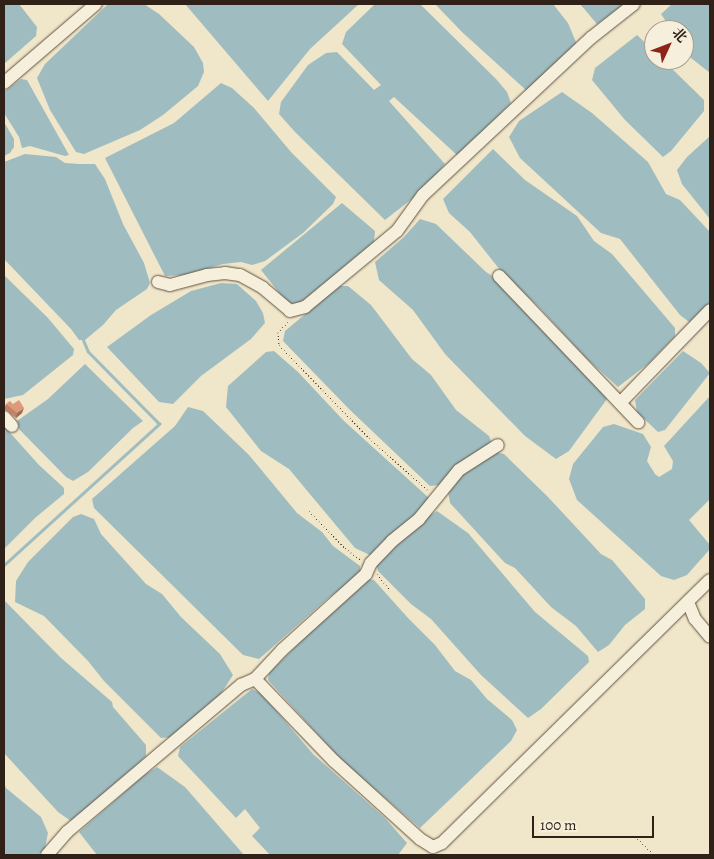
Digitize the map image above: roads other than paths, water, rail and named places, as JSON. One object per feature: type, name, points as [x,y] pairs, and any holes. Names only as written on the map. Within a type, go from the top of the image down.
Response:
[{"type":"lane","points":[[4,83],[96,4]]},
{"type":"lane","points":[[158,282],[170,284],[224,273],[240,275],[264,288],[290,311],[305,307],[397,231],[423,195],[592,37],[634,4]]},
{"type":"lane","points":[[498,276],[638,422]]},
{"type":"lane","points":[[620,403],[710,310]]},
{"type":"lane","points":[[46,855],[68,832],[241,685],[255,680],[282,650],[366,574],[370,566],[392,541],[419,519],[458,470],[498,445]]},
{"type":"lane","points":[[255,680],[334,761],[420,839],[433,847],[442,843],[710,580]]},
{"type":"lane","points":[[688,602],[695,619],[710,637]]},
{"type":"water","points":[[4,4],[19,4],[37,27],[36,36],[4,64]]},
{"type":"water","points":[[108,4],[144,4],[159,14],[194,47],[203,63],[204,72],[198,86],[163,115],[140,130],[84,154],[76,152],[50,110],[37,78],[45,64]]},
{"type":"water","points":[[185,4],[359,4],[310,49],[268,101]]},
{"type":"water","points":[[375,4],[420,4],[497,80],[507,92],[511,103],[458,156],[394,97],[389,101],[445,164],[422,191],[385,220],[279,114],[281,102],[308,65],[326,53],[337,52],[374,90],[381,85],[342,44],[346,32]]},
{"type":"water","points":[[435,4],[553,4],[568,23],[578,47],[527,91],[462,32]]},
{"type":"water","points":[[580,4],[625,4],[597,24]]},
{"type":"water","points":[[672,4],[710,4],[710,73],[694,60],[694,20],[665,20],[661,14]]},
{"type":"water","points":[[637,35],[644,42],[644,70],[673,70],[704,100],[704,111],[671,151],[663,157],[625,120],[592,80],[595,68]]},
{"type":"water","points":[[21,79],[27,80],[69,155],[65,156],[30,146],[22,148],[19,137],[4,113],[4,92]]},
{"type":"water","points":[[221,83],[232,88],[254,108],[291,152],[336,197],[333,204],[303,233],[265,261],[252,265],[241,262],[223,264],[186,275],[165,276],[105,158],[174,123]]},
{"type":"water","points":[[562,92],[592,113],[648,162],[666,194],[680,200],[710,232],[710,303],[689,322],[680,315],[620,239],[601,233],[520,158],[509,137],[519,121]]},
{"type":"water","points":[[4,122],[14,139],[14,147],[10,153],[4,156]]},
{"type":"water","points":[[710,136],[710,219],[682,184],[677,170],[687,157]]},
{"type":"water","points":[[493,149],[525,180],[577,216],[594,241],[612,254],[675,328],[675,336],[649,363],[618,387],[585,357],[539,307],[500,270],[470,232],[449,213],[443,199]]},
{"type":"water","points":[[25,154],[56,157],[65,163],[95,164],[105,179],[123,224],[144,263],[150,283],[147,289],[116,310],[103,325],[85,340],[79,340],[71,329],[4,259],[4,162]]},
{"type":"water","points":[[342,203],[375,231],[374,242],[307,299],[298,303],[290,303],[284,299],[261,270]]},
{"type":"water","points":[[420,219],[436,224],[486,272],[494,277],[606,396],[607,399],[569,451],[556,459],[525,436],[445,354],[413,310],[379,280],[375,262],[404,237]]},
{"type":"water","points":[[4,275],[48,318],[74,349],[73,355],[23,395],[4,399]]},
{"type":"water","points":[[221,283],[237,284],[256,301],[263,313],[265,323],[251,339],[201,376],[173,404],[159,402],[107,347],[151,315],[191,291]]},
{"type":"water","points":[[339,286],[348,286],[371,305],[412,359],[431,375],[456,410],[489,436],[491,441],[488,446],[440,485],[430,486],[349,409],[283,341],[285,331]]},
{"type":"water","points":[[274,351],[298,372],[344,421],[429,498],[427,506],[372,556],[355,548],[289,469],[261,451],[226,407],[228,386],[266,352]]},
{"type":"water","points":[[683,351],[701,363],[710,373],[665,430],[658,432],[637,412],[635,400]]},
{"type":"water","points":[[85,364],[143,421],[133,428],[88,472],[73,481],[66,477],[19,429],[17,421],[48,399]]},
{"type":"water","points":[[710,396],[710,499],[689,520],[710,545],[710,549],[687,575],[674,580],[661,576],[577,500],[569,479],[573,464],[603,427],[614,424],[643,434],[651,447],[647,461],[659,477],[672,469],[673,461],[664,446]]},
{"type":"water","points":[[188,407],[203,411],[249,455],[297,513],[322,532],[333,546],[360,566],[360,574],[327,599],[259,659],[243,655],[94,508],[92,499],[175,426]]},
{"type":"water","points":[[4,426],[39,465],[64,488],[64,494],[35,518],[4,549]]},
{"type":"water","points":[[495,452],[504,454],[548,497],[601,554],[612,560],[645,599],[645,609],[625,625],[609,645],[598,652],[576,626],[551,607],[515,568],[505,563],[450,503],[448,491],[457,478]]},
{"type":"water","points":[[437,511],[468,533],[535,612],[588,656],[589,662],[541,709],[528,718],[481,675],[431,619],[411,604],[378,571],[376,564],[423,520]]},
{"type":"water","points":[[81,514],[94,519],[101,534],[146,584],[162,594],[181,617],[220,654],[233,675],[220,695],[173,737],[161,738],[104,681],[88,661],[44,616],[15,602],[16,581],[28,562],[73,517]]},
{"type":"water","points":[[367,579],[374,580],[435,645],[455,671],[471,680],[487,699],[512,720],[517,730],[511,741],[420,828],[341,760],[268,680],[269,673]]},
{"type":"water","points":[[4,600],[60,657],[112,702],[113,707],[146,745],[146,756],[71,821],[58,812],[4,753]]},
{"type":"water","points":[[252,689],[262,694],[313,754],[385,818],[407,843],[398,855],[270,855],[252,836],[260,828],[245,809],[236,818],[178,756],[180,747]]},
{"type":"water","points":[[157,767],[185,787],[244,855],[97,855],[79,832],[143,776]]},
{"type":"water","points":[[4,783],[6,788],[41,817],[48,833],[45,848],[38,855],[4,855]]},
{"type":"waterway","points":[[4,565],[159,424],[88,352],[82,338]]}]
